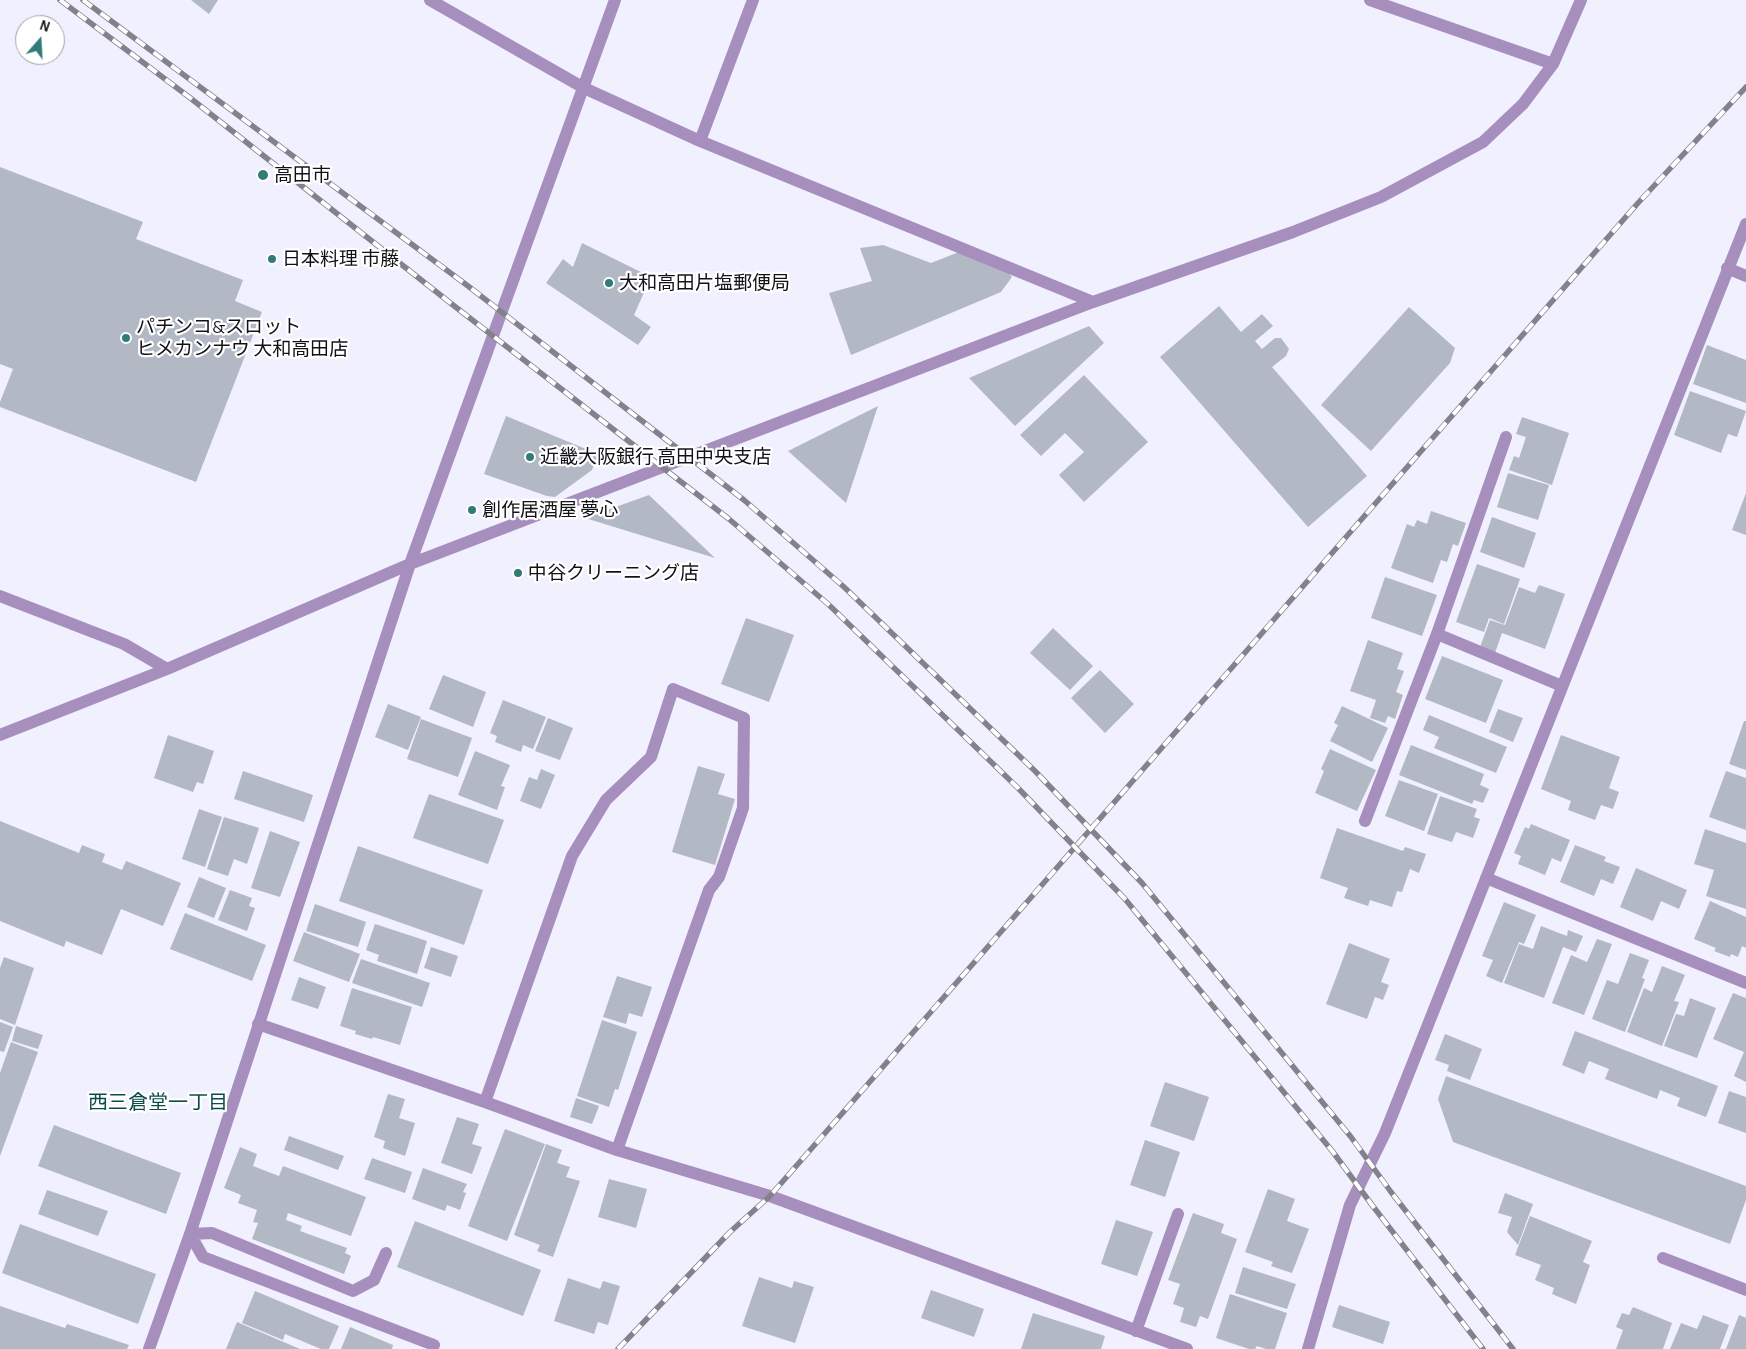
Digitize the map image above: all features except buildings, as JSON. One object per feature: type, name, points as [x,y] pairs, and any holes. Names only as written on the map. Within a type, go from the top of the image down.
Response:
[{"type":"street","points":[[430,0],[584,88],[700,141],[1093,302]]},
{"type":"street","points":[[149,1349],[190,1234],[410,564],[615,0]]},
{"type":"street","points":[[700,141],[753,0]]},
{"type":"street","points":[[1370,0],[1553,64]]},
{"type":"street","points":[[0,734],[167,669],[410,564],[1093,302],[1293,232],[1381,197],[1483,142],[1523,104],[1553,64],[1581,0]]},
{"type":"street","points":[[1308,1349],[1350,1205],[1385,1133],[1746,224]]},
{"type":"street","points":[[1727,268],[1746,276]]},
{"type":"street","points":[[1365,821],[1437,634],[1506,437]]},
{"type":"street","points":[[0,596],[124,644],[167,669]]},
{"type":"street","points":[[1437,634],[1562,686]]},
{"type":"street","points":[[485,1102],[572,856],[606,800],[651,758],[673,689],[744,718],[743,808],[719,877],[709,890],[617,1150]]},
{"type":"street","points":[[1486,878],[1746,982]]},
{"type":"street","points":[[258,1024],[485,1102],[617,1150],[770,1196],[1187,1349]]},
{"type":"street","points":[[1136,1331],[1178,1214]]},
{"type":"street","points":[[190,1234],[212,1234],[353,1291],[374,1280],[386,1253]]},
{"type":"street","points":[[190,1234],[203,1257],[434,1345]]},
{"type":"street","points":[[1663,1258],[1746,1290]]},
{"type":"railway","points":[[60,0],[189,97],[729,519],[828,604],[1018,788],[1125,899],[1333,1152],[1483,1349]]},
{"type":"railway","points":[[83,0],[468,286],[744,500],[844,587],[1035,771],[1142,883],[1351,1137],[1391,1192],[1513,1349]]},
{"type":"railway","points":[[618,1349],[730,1232],[770,1196],[1638,203],[1746,87]]},
{"type":"place","name":"高田市","points":[[263,175]]},
{"type":"place","name":"日本料理 市藤","points":[[272,259]]},
{"type":"place","name":"大和高田片塩郵便局","points":[[609,283]]},
{"type":"place","name":"パチンコ&スロット ヒメカンナウ 大和高田店","points":[[126,338]]},
{"type":"place","name":"近畿大阪銀行 高田中央支店","points":[[530,457]]},
{"type":"place","name":"創作居酒屋 夢心","points":[[472,510]]},
{"type":"place","name":"中谷クリーニング店","points":[[518,573]]},
{"type":"district","name":"西三倉堂一丁目","points":[[158,1103]]}]
